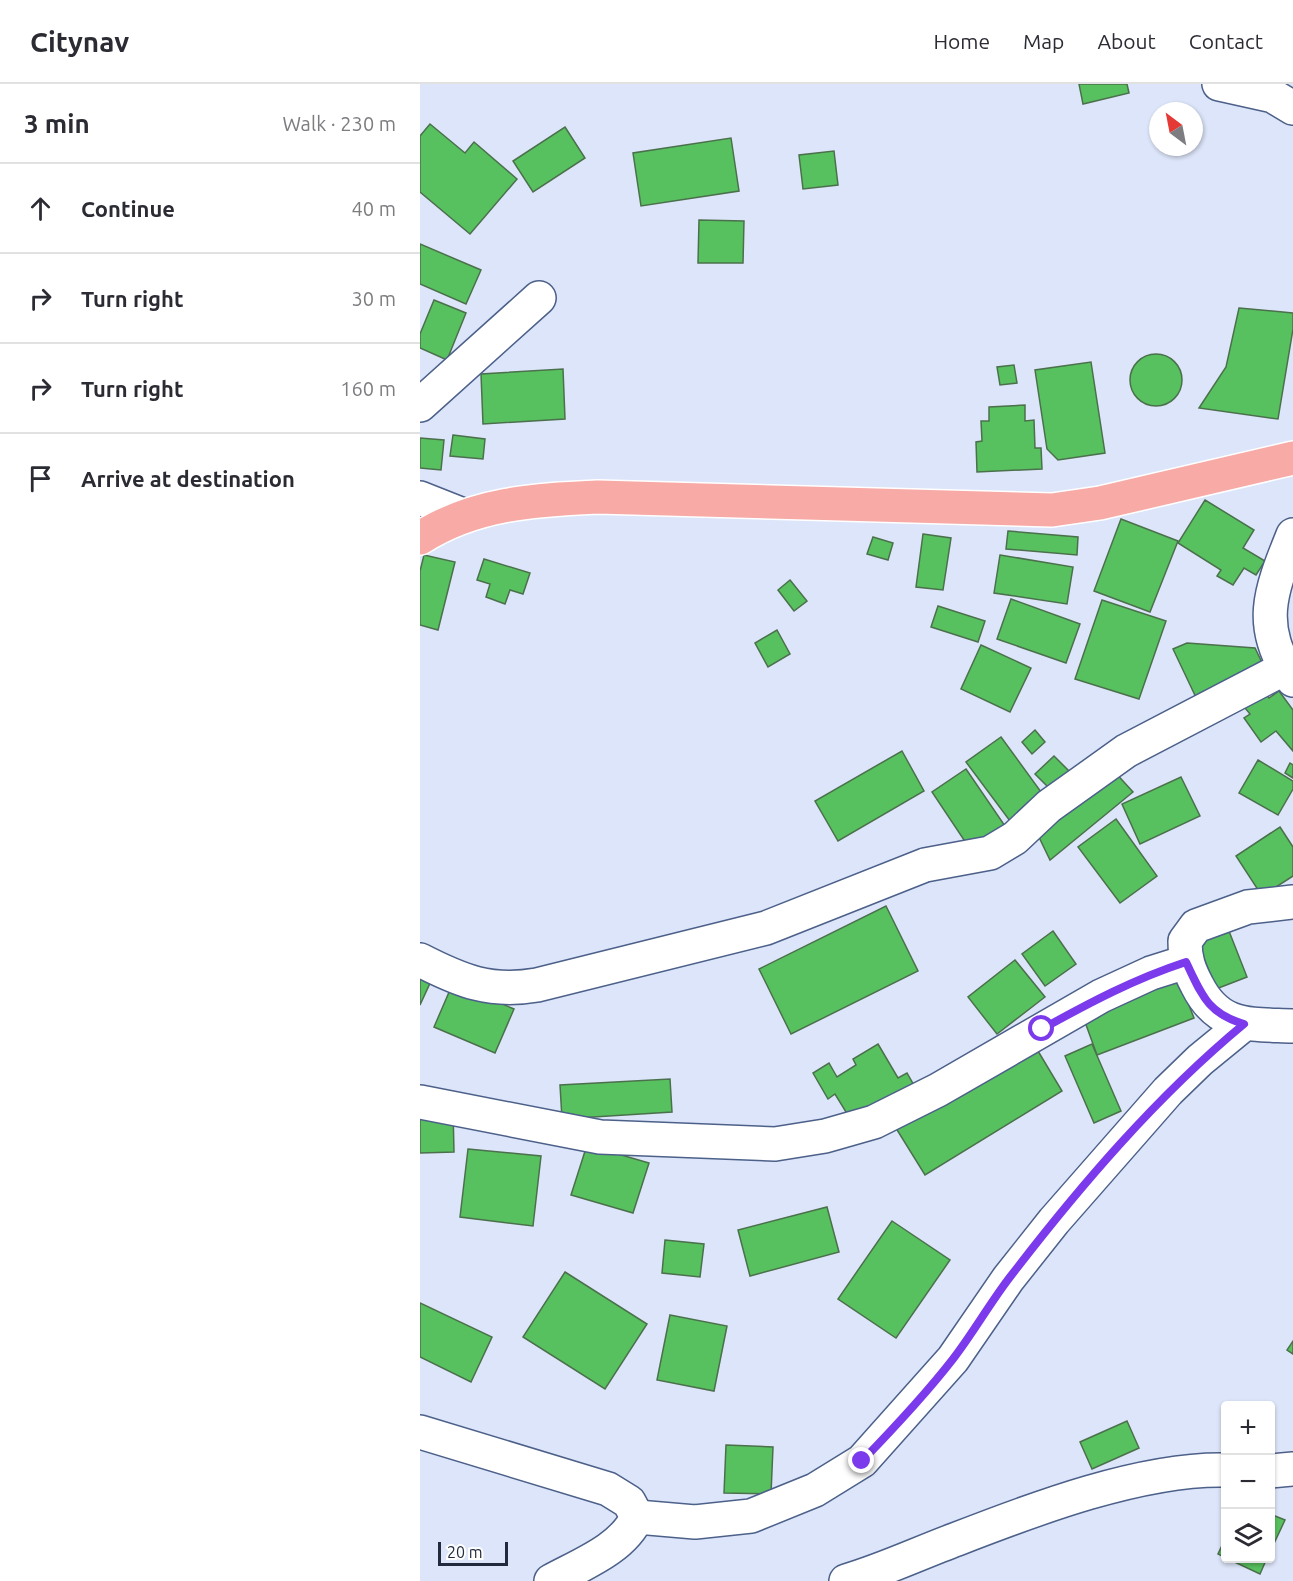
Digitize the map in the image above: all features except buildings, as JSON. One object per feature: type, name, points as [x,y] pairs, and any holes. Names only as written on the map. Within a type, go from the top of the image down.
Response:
[{"type":"main road","points":[[420,537],[463,515],[495,506],[534,500],[598,497],[1052,510],[1100,503],[1293,458]]},
{"type":"street","points":[[1219,84],[1273,96],[1293,108]]},
{"type":"street","points":[[420,405],[539,298]]},
{"type":"street","points":[[420,498],[463,515]]},
{"type":"street","points":[[420,960],[452,976],[491,988],[503,989],[537,984],[766,928],[925,865],[990,853],[1015,838],[1049,806],[1126,751],[1289,674],[1277,656],[1269,633],[1270,607],[1293,535]]},
{"type":"street","points":[[1293,902],[1248,907],[1196,926],[1185,941],[1186,962],[1206,1003],[1223,1018],[1244,1024],[1293,1026]]},
{"type":"street","points":[[420,1102],[600,1137],[776,1144],[825,1136],[874,1122],[938,1090],[1101,996],[1151,973],[1186,962]]},
{"type":"street","points":[[637,1517],[695,1522],[751,1516],[815,1490],[862,1461],[953,1359],[1008,1279],[1168,1091],[1200,1060],[1244,1024]]},
{"type":"street","points":[[420,1432],[608,1489],[629,1502],[637,1517]]},
{"type":"street","points":[[1275,1471],[1293,1469]]},
{"type":"street","points":[[846,1581],[872,1574],[956,1539],[1066,1499],[1149,1478],[1221,1471]]},
{"type":"street","points":[[551,1581],[597,1556],[630,1533],[637,1517]]},
{"type":"route","points":[[862,1461],[953,1359],[1008,1279],[1054,1221],[1168,1091],[1200,1060],[1244,1024],[1223,1018],[1206,1003],[1186,962],[1151,973],[1101,996],[1042,1029]]}]
